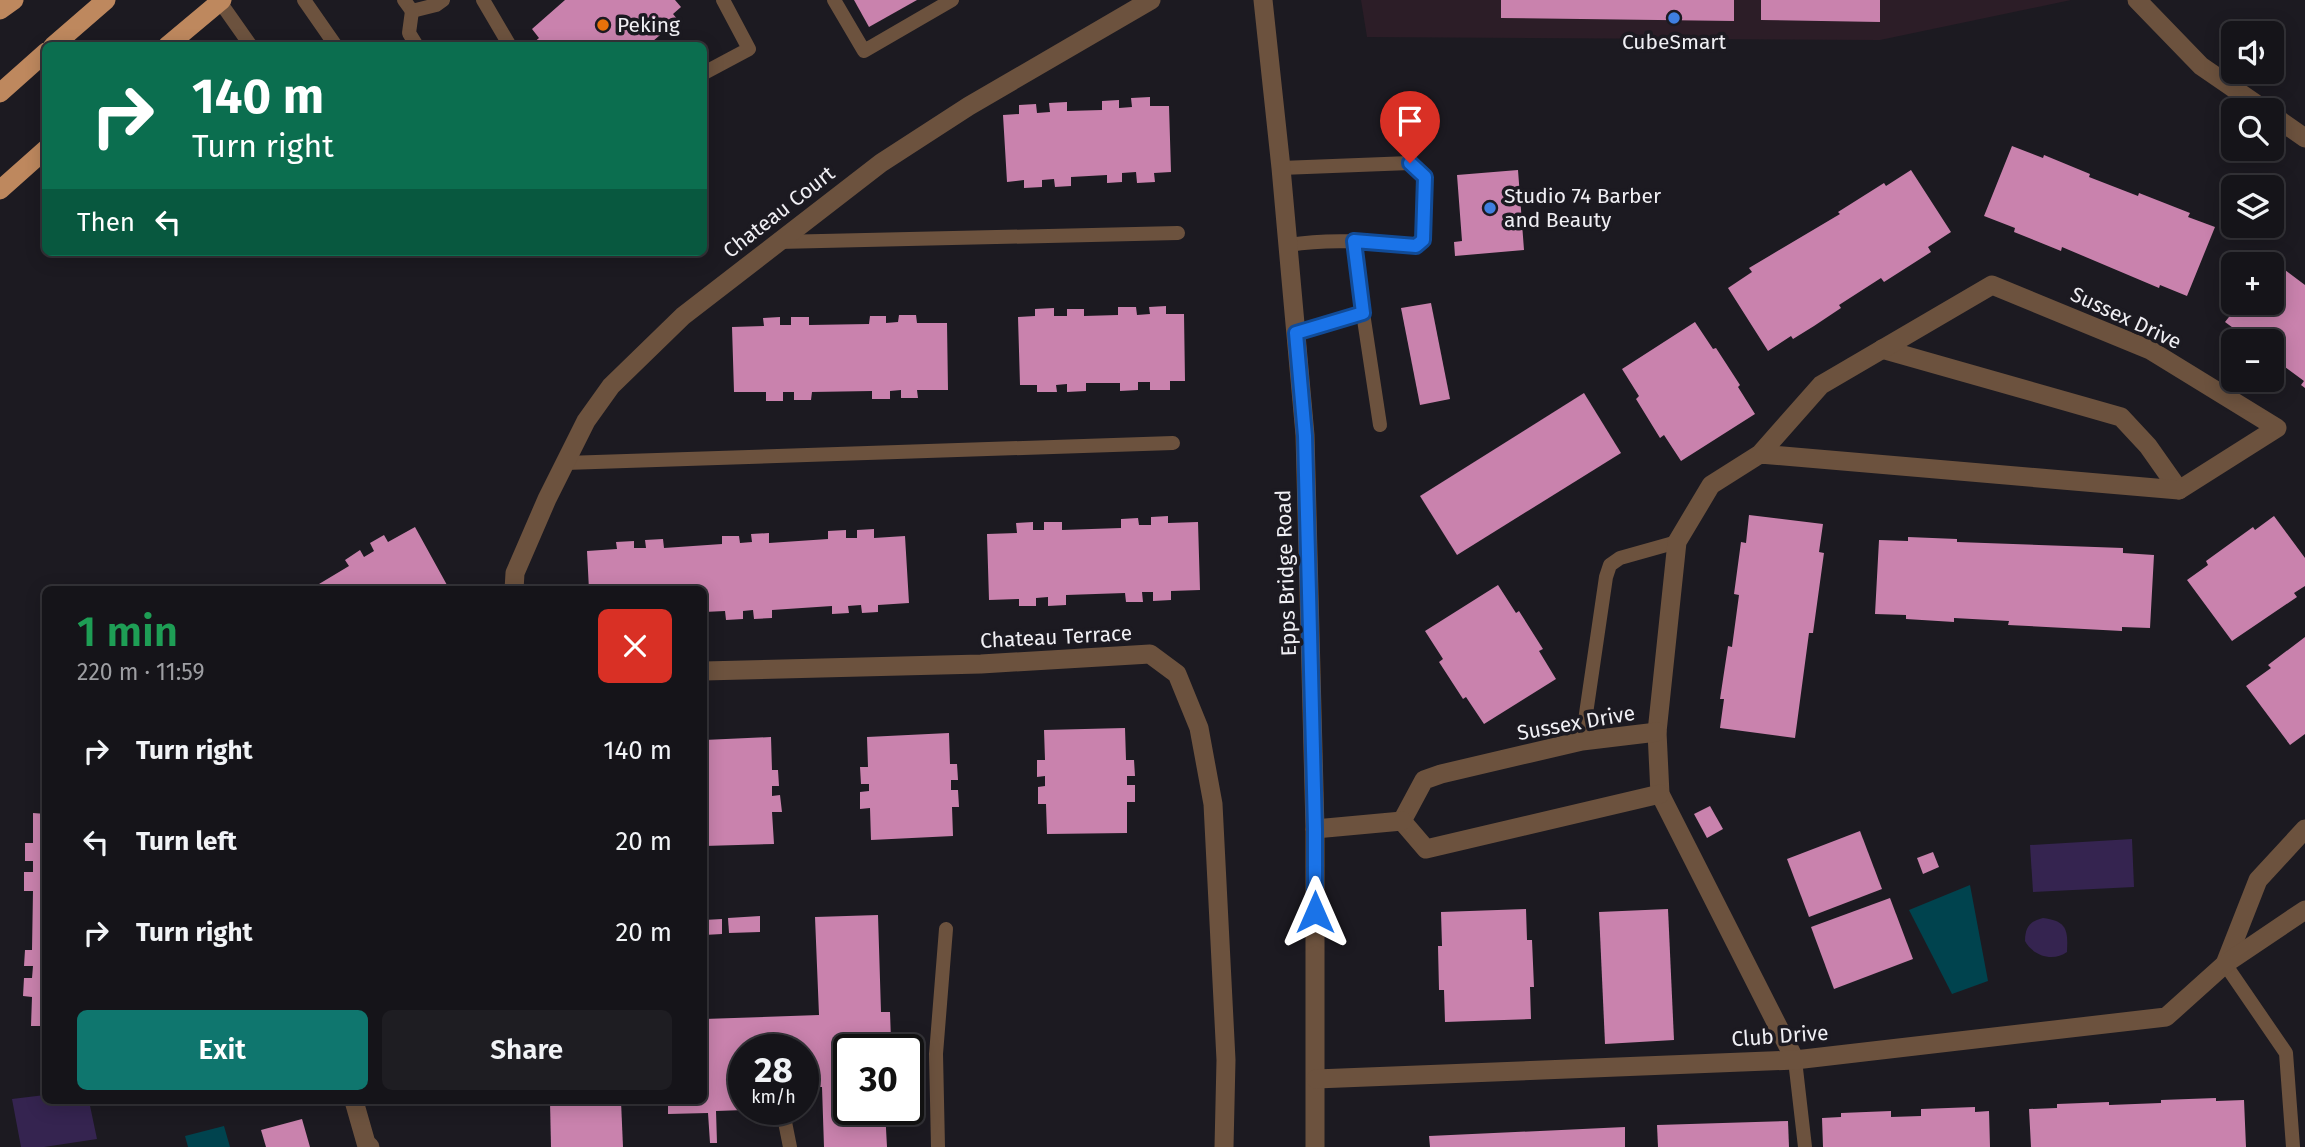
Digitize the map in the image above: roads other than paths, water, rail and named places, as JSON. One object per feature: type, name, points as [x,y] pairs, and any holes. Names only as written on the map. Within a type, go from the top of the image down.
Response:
[{"type":"main road","points":[[0,10],[14,0]]},
{"type":"main road","points":[[58,42],[106,0]]},
{"type":"main road","points":[[172,42],[221,1]]},
{"type":"main road","points":[[0,93],[42,56]]},
{"type":"main road","points":[[0,190],[42,153]]},
{"type":"street","name":"Chateau Court","points":[[514,586],[515,573],[586,421],[611,386],[683,316],[880,163],[968,106],[1151,0]]},
{"type":"street","name":"Epps Bridge Road","points":[[1263,0],[1289,245],[1305,436],[1315,829],[1315,1147]]},
{"type":"street","points":[[2137,0],[2201,66],[2248,98]]},
{"type":"street","points":[[2284,123],[2305,138]]},
{"type":"street","name":"Sussex Drive","points":[[1402,821],[1424,780],[1441,774],[1582,741],[1657,732],[1677,542],[1711,485],[1760,454],[1821,385],[1992,285],[2150,350],[2277,428],[2179,490]]},
{"type":"street","points":[[1882,349],[2121,417],[2148,446],[2179,490]]},
{"type":"street","points":[[1760,454],[2179,490]]},
{"type":"street","name":"Chateau Terrace","points":[[707,671],[981,664],[1150,654],[1177,674],[1199,727],[1213,804],[1226,1060],[1224,1147]]},
{"type":"street","points":[[1657,732],[1660,794],[1795,1060]]},
{"type":"street","points":[[1315,829],[1402,821],[1426,849],[1660,794]]},
{"type":"street","name":"Club Drive","points":[[2225,964],[2258,880],[2305,829]]},
{"type":"street","name":"Club Drive","points":[[1316,1079],[1795,1060],[2166,1017],[2225,964],[2305,910]]},
{"type":"street","points":[[355,1104],[366,1143],[370,1147]]},
{"type":"lane","points":[[304,0],[333,42]]},
{"type":"lane","points":[[415,42],[410,33],[408,5],[436,5],[443,0]]},
{"type":"lane","points":[[483,0],[508,42]]},
{"type":"lane","points":[[707,71],[749,49],[723,0]]},
{"type":"lane","points":[[835,0],[864,51],[952,0]]},
{"type":"lane","points":[[221,1],[248,42]]},
{"type":"lane","points":[[1281,168],[1410,163],[1425,177],[1423,240],[1416,246],[1354,241],[1314,241],[1289,245]]},
{"type":"lane","points":[[776,242],[1178,233]]},
{"type":"lane","points":[[1354,241],[1381,425]]},
{"type":"lane","points":[[1296,333],[1363,313]]},
{"type":"lane","points":[[565,463],[1173,443]]},
{"type":"lane","points":[[1582,741],[1610,565],[1620,558],[1677,542]]},
{"type":"lane","points":[[938,1147],[936,1054],[946,929]]},
{"type":"lane","points":[[2225,964],[2286,1053],[2293,1147]]},
{"type":"lane","points":[[1795,1060],[1805,1147]]},
{"type":"lane","points":[[786,1125],[790,1147]]},
{"type":"water","points":[[1970,885],[1988,981],[1952,994],[1909,910]]},
{"type":"water","points":[[224,1126],[230,1147],[188,1147],[185,1136]]},
{"type":"place","name":"CubeSmart","points":[[1674,18]]},
{"type":"place","name":"Peking","points":[[603,25]]},
{"type":"place","name":"Studio 74 Barber and Beauty","points":[[1490,208]]}]
